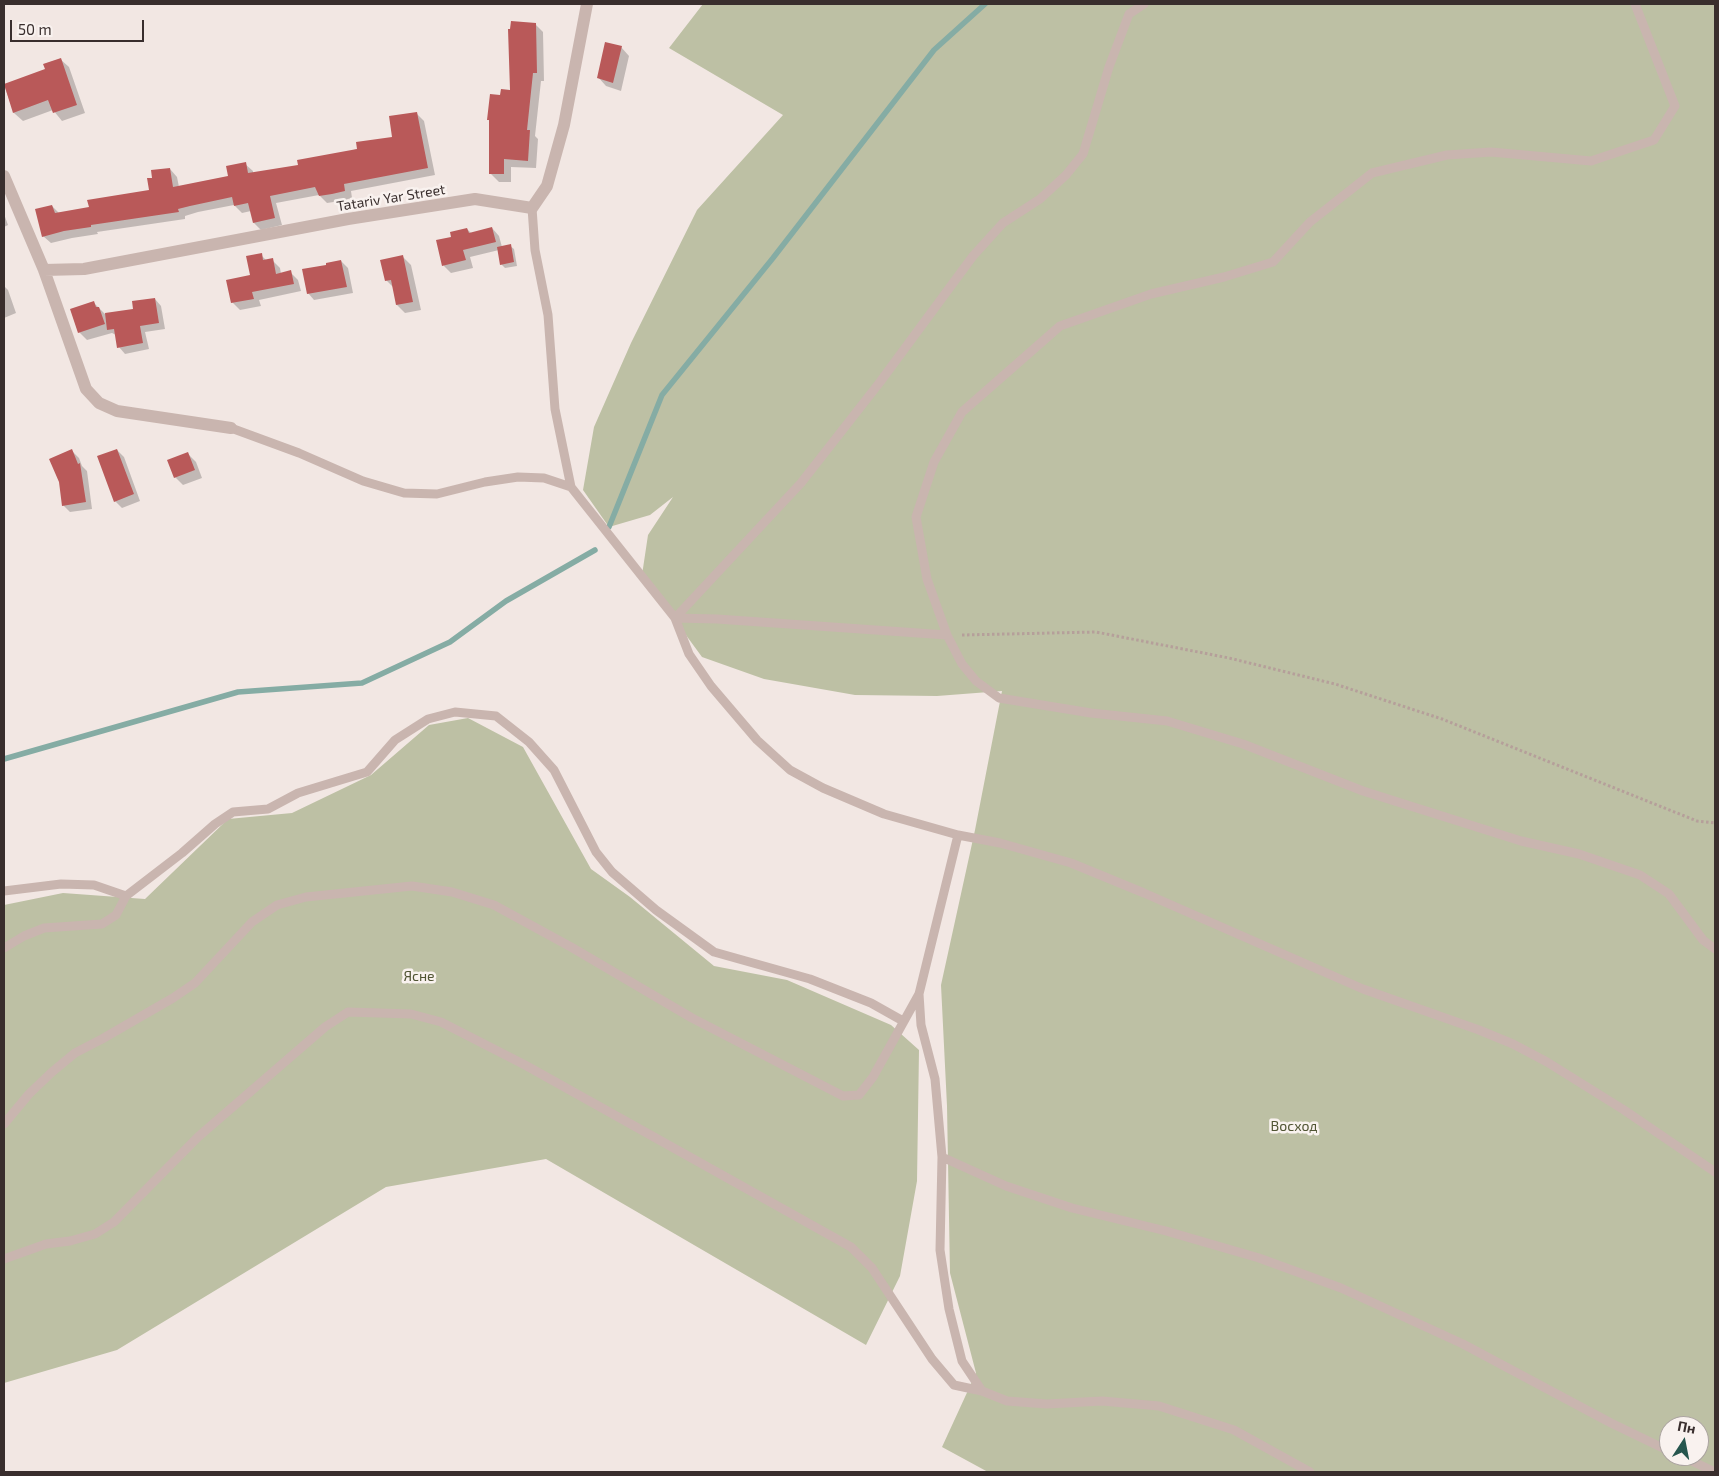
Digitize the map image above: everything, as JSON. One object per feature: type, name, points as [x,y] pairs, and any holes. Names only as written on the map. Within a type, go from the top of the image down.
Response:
[{"type":"street","points":[[532,208],[547,186],[564,125],[587,4]]},
{"type":"street","points":[[4,176],[44,270],[86,389],[99,404],[117,411],[231,428]]},
{"type":"street","name":"Tatariv Yar Street","points":[[44,270],[84,269],[348,219],[475,199],[532,208]]},
{"type":"lane","points":[[675,618],[801,483],[880,382],[973,256],[1003,223],[1040,199],[1066,175],[1083,154],[1109,67],[1128,14],[1144,4]]},
{"type":"lane","points":[[1635,4],[1675,106],[1654,140],[1591,160],[1491,152],[1447,154],[1372,173],[1310,222],[1273,262],[1224,277],[1151,294],[1060,326],[962,412],[934,462],[916,517],[927,579],[948,635],[962,664],[976,681],[999,698],[1092,713],[1167,721],[1243,744],[1363,791],[1521,841],[1579,854],[1640,875],[1669,894],[1703,940],[1715,949]]},
{"type":"lane","points":[[532,208],[535,250],[548,315],[555,409],[571,486],[675,618],[689,654],[711,686],[757,740],[790,770],[823,788],[884,814],[958,836],[1000,842],[1071,864],[1362,989],[1479,1030],[1513,1044],[1547,1062],[1624,1110],[1715,1172]]},
{"type":"lane","points":[[231,428],[299,453],[363,481],[404,493],[437,494],[485,482],[518,477],[544,478],[571,486]]},
{"type":"lane","points":[[675,618],[717,618],[948,635]]},
{"type":"lane","points":[[4,948],[24,936],[44,928],[102,924],[116,915],[126,896],[182,853],[215,824],[233,812],[268,809],[298,793],[367,772],[396,740],[428,719],[455,712],[496,716],[528,742],[554,770],[596,852],[612,872],[656,910],[714,952],[810,979],[871,1003],[903,1021]]},
{"type":"lane","points":[[4,1124],[40,1083],[75,1052],[102,1039],[173,998],[195,983],[252,922],[277,905],[306,897],[412,886],[452,892],[494,905],[692,1018],[842,1096],[858,1095],[873,1077],[919,994],[958,836]]},
{"type":"lane","points":[[4,891],[61,884],[94,885],[126,896]]},
{"type":"lane","points":[[919,994],[921,1025],[934,1079],[942,1157],[940,1250],[948,1308],[962,1361],[982,1392]]},
{"type":"lane","points":[[4,1259],[46,1244],[70,1241],[95,1234],[114,1222],[198,1137],[325,1027],[348,1012],[411,1014],[441,1022],[525,1065],[850,1247],[872,1268],[932,1359],[954,1385],[1015,1402],[1047,1404],[1102,1402],[1159,1406],[1234,1430],[1310,1472]]},
{"type":"lane","points":[[942,1157],[1006,1186],[1072,1208],[1166,1231],[1259,1258],[1341,1288],[1463,1344],[1611,1423],[1659,1446]]},
{"type":"lane","points":[[1702,1466],[1715,1472]]},
{"type":"path","points":[[948,635],[1096,632],[1229,658],[1335,684],[1442,719],[1697,821],[1715,823]]},
{"type":"green space","name":"Восход","points":[[703,4],[1715,4],[1715,1472],[988,1472],[942,1447],[976,1373],[950,1273],[947,1106],[941,985],[975,830],[1002,691],[937,696],[855,695],[764,679],[702,657],[642,575],[648,535],[673,497],[650,515],[609,527],[583,490],[594,427],[631,343],[697,210],[783,115],[669,48]]},
{"type":"green space","name":"Ясне","points":[[468,718],[523,747],[591,869],[630,897],[714,966],[787,980],[891,1025],[919,1050],[917,1181],[900,1276],[866,1345],[546,1159],[386,1187],[117,1350],[4,1383],[4,905],[63,893],[145,899],[228,819],[292,813],[371,775],[429,725]]},
{"type":"building","points":[[511,21],[536,23],[537,73],[533,73],[527,130],[530,130],[528,161],[504,159],[504,174],[489,174],[489,120],[487,120],[490,94],[500,95],[501,89],[510,90],[508,29],[510,29]]},
{"type":"building","points":[[605,42],[622,46],[613,83],[597,78]]},
{"type":"building","points":[[61,58],[77,105],[53,113],[48,100],[13,113],[4,84],[45,69],[43,64]]},
{"type":"building","points":[[417,112],[428,168],[344,184],[345,191],[332,194],[319,196],[315,187],[270,196],[275,218],[253,223],[248,203],[234,206],[232,197],[178,209],[179,212],[91,225],[91,227],[42,237],[35,209],[52,205],[55,213],[89,207],[87,200],[149,190],[147,178],[152,178],[151,170],[170,168],[173,187],[228,176],[226,166],[246,162],[248,173],[298,165],[297,160],[357,149],[356,142],[392,137],[389,116]]},
{"type":"building","points":[[492,227],[496,242],[463,250],[466,260],[442,266],[436,240],[451,237],[450,232],[467,228],[469,233]]},
{"type":"building","points":[[511,244],[514,262],[500,265],[497,247]]},
{"type":"building","points":[[262,253],[263,260],[273,258],[276,274],[291,270],[294,284],[252,292],[254,299],[231,303],[226,280],[250,275],[246,256]]},
{"type":"building","points":[[403,255],[413,302],[396,305],[391,280],[385,281],[380,260]]},
{"type":"building","points":[[341,260],[347,287],[307,294],[302,269]]},
{"type":"building","points":[[155,298],[159,323],[140,326],[143,343],[117,348],[114,329],[107,330],[105,313],[133,309],[132,301]]},
{"type":"building","points":[[94,301],[96,307],[99,307],[105,324],[78,333],[70,309]]},
{"type":"building","points":[[72,449],[78,464],[80,463],[86,502],[62,506],[59,482],[49,459]]},
{"type":"building","points":[[117,449],[134,494],[114,502],[97,456]]},
{"type":"building","points":[[188,452],[195,470],[174,478],[167,460]]},
{"type":"waterway","points":[[609,527],[662,395],[773,258],[934,50],[985,4]]},
{"type":"waterway","points":[[4,759],[238,692],[362,683],[450,642],[506,601],[595,550]]}]
